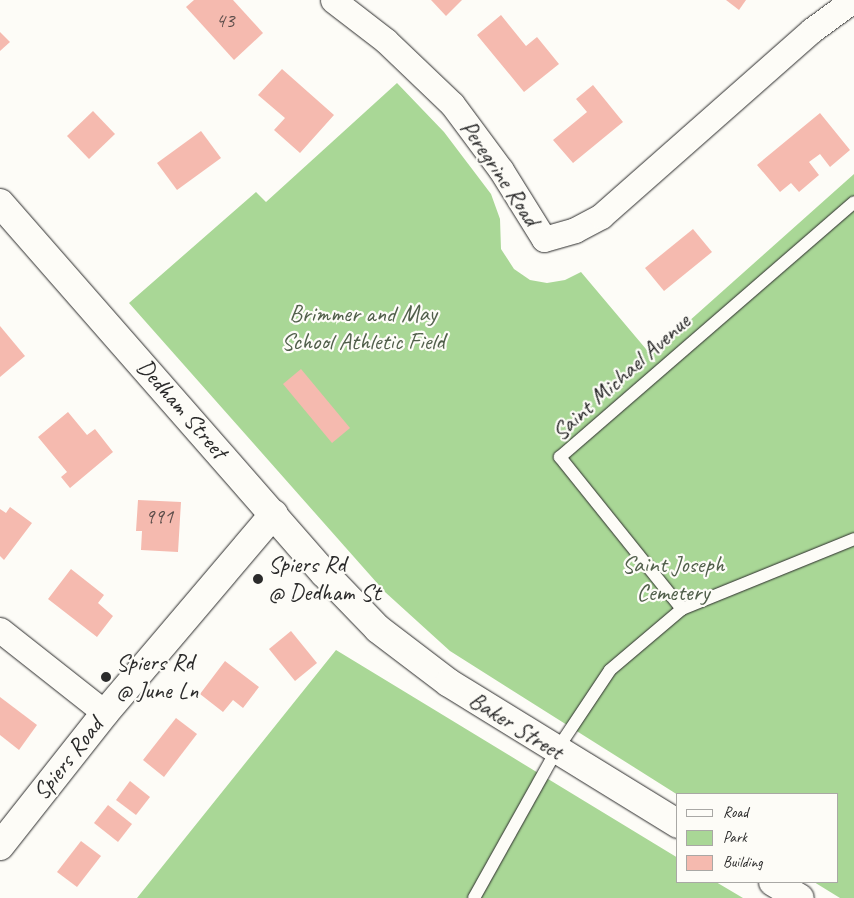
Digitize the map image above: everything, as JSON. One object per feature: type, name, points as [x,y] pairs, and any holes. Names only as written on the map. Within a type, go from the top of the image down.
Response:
[{"type":"street","name":"Peregrine Road","points":[[333,0],[392,46],[452,104],[501,170],[544,239],[575,230],[601,216],[812,30],[853,0]]},
{"type":"street","name":"Dedham Street","points":[[0,204],[363,615]]},
{"type":"street","name":"Spiers Road","points":[[0,846],[105,713],[274,514]]},
{"type":"street","name":"Baker Street","points":[[363,615],[424,666],[556,751],[676,823]]},
{"type":"street","points":[[0,630],[105,713]]},
{"type":"street","points":[[776,883],[800,898]]},
{"type":"lane","name":"Saint Michael Avenue","points":[[682,609],[560,457],[854,202]]},
{"type":"lane","points":[[474,898],[556,751],[610,670],[682,609],[854,539]]},
{"type":"green space","points":[[397,83],[444,132],[491,194],[500,219],[501,249],[514,269],[530,280],[547,283],[565,280],[581,272],[651,355],[854,174],[854,898],[840,898],[816,883],[839,883],[839,793],[676,794],[450,651],[385,592],[129,303],[256,192],[266,202]]},
{"type":"green space","points":[[336,650],[676,857],[676,883],[718,883],[743,898],[137,898]]},
{"type":"building","points":[[194,0],[233,0],[263,33],[234,60],[186,7]]},
{"type":"building","points":[[431,0],[462,0],[446,16]]},
{"type":"building","points":[[726,0],[746,0],[739,10]]},
{"type":"building","points":[[501,15],[526,46],[537,37],[559,64],[524,92],[477,35]]},
{"type":"building","points":[[0,32],[10,42],[0,51]]},
{"type":"building","points":[[282,69],[334,115],[300,153],[274,130],[285,118],[258,95]]},
{"type":"building","points":[[593,85],[623,122],[573,163],[553,140],[587,112],[576,99]]},
{"type":"building","points":[[93,111],[115,134],[89,159],[67,136]]},
{"type":"building","points":[[820,113],[850,150],[830,167],[820,154],[809,162],[819,175],[799,192],[791,183],[780,192],[757,165]]},
{"type":"building","points":[[201,131],[221,158],[177,190],[157,163]]},
{"type":"building","points":[[693,229],[712,252],[664,291],[645,268]]},
{"type":"building","points":[[0,326],[25,356],[0,377]]},
{"type":"building","points":[[301,369],[350,428],[332,443],[283,384]]},
{"type":"building","points":[[68,412],[87,435],[95,429],[113,452],[70,488],[61,477],[67,472],[38,437]]},
{"type":"building","points":[[138,500],[181,502],[178,552],[141,550],[142,531],[136,531]]},
{"type":"building","points":[[10,507],[32,523],[4,560],[0,556],[0,509],[6,513]]},
{"type":"building","points":[[71,569],[104,595],[98,603],[113,616],[97,637],[48,599]]},
{"type":"building","points":[[291,631],[317,663],[295,681],[269,649]]},
{"type":"building","points":[[225,661],[259,687],[243,708],[233,700],[223,712],[200,694]]},
{"type":"building","points":[[0,697],[37,725],[19,750],[0,735]]},
{"type":"building","points":[[176,718],[197,734],[164,777],[143,760]]},
{"type":"building","points":[[130,781],[150,797],[136,815],[116,800]]},
{"type":"building","points":[[108,805],[132,824],[118,842],[94,823]]},
{"type":"building","points":[[81,841],[101,856],[77,887],[57,872]]},
{"type":"place","name":"Spiers Rd @ Dedham St","points":[[258,579]]},
{"type":"place","name":"Spiers Rd @ June Ln","points":[[106,677]]},
{"type":"park label","name":"Brimmer and May School Athletic Field","points":[[363,328]]},
{"type":"park label","name":"Saint Joseph Cemetery","points":[[673,579]]}]
